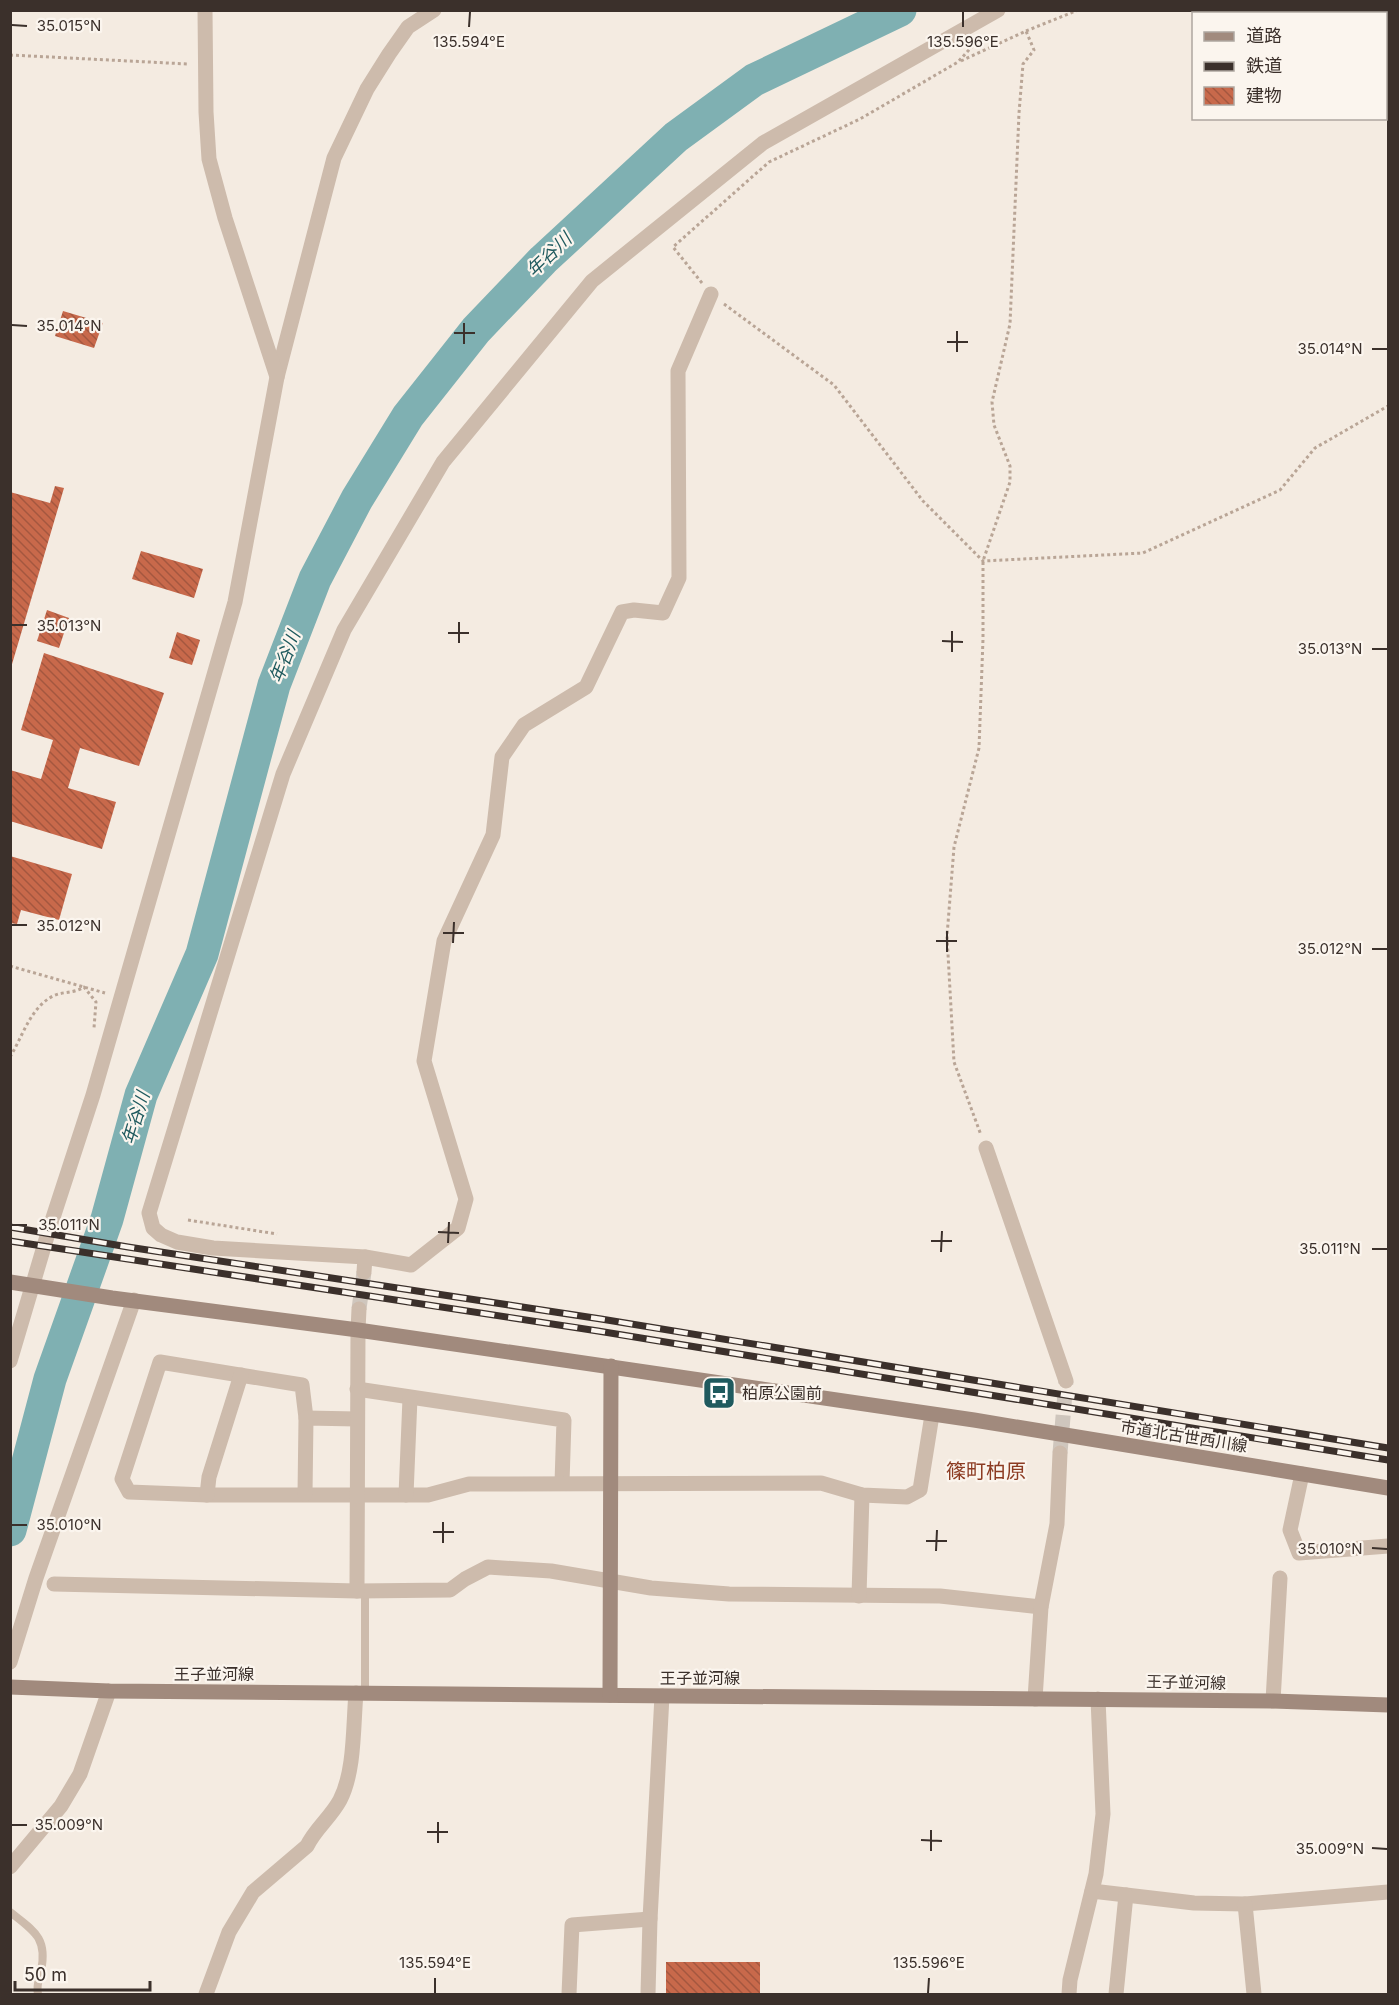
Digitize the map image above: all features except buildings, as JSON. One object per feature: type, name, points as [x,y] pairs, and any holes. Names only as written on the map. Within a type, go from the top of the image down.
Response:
[{"type":"street","points":[[205,10],[209,159],[225,218],[277,377]]},
{"type":"street","points":[[404,10],[408,27]]},
{"type":"street","points":[[10,1361],[93,1095],[235,602],[277,377],[334,158],[367,89],[408,27],[434,10]]},
{"type":"street","points":[[711,294],[678,371],[679,578],[663,613],[634,610],[622,612],[586,687],[524,725],[502,757],[493,835],[444,941],[424,1061],[466,1199],[458,1228],[411,1264],[364,1265],[213,1248],[177,1242],[161,1235],[153,1228],[149,1213],[283,774],[344,630],[443,462],[592,281],[763,143],[998,10]]},
{"type":"street","points":[[986,1148],[1066,1381]]},
{"type":"street","name":"市道北古世西川線","points":[[10,1282],[611,1366],[974,1420],[1389,1488]]},
{"type":"street","points":[[10,1662],[36,1578],[134,1300]]},
{"type":"street","points":[[359,1309],[357,1494],[361,1591]]},
{"type":"street","points":[[305,1494],[306,1418],[302,1385],[160,1362],[122,1479],[129,1492],[207,1495],[428,1495],[469,1484],[821,1483],[862,1495],[907,1497],[920,1490],[932,1414]]},
{"type":"street","points":[[610,1695],[611,1366]]},
{"type":"street","points":[[207,1495],[209,1478],[241,1375]]},
{"type":"street","points":[[357,1389],[564,1419],[562,1483]]},
{"type":"street","points":[[406,1495],[410,1398]]},
{"type":"street","points":[[306,1418],[357,1419]]},
{"type":"street","points":[[1035,1698],[1041,1607],[1057,1524],[1060,1453]]},
{"type":"street","points":[[1302,1474],[1290,1530],[1299,1553],[1389,1546]]},
{"type":"street","points":[[859,1596],[862,1495]]},
{"type":"street","points":[[54,1584],[361,1591],[450,1590],[465,1578],[488,1567],[551,1571],[651,1588],[729,1594],[940,1596],[1041,1607]]},
{"type":"street","points":[[1273,1701],[1280,1578]]},
{"type":"street","name":"王子並河線","points":[[10,1687],[109,1691],[1273,1701],[1389,1706]]},
{"type":"street","points":[[10,1867],[61,1806],[80,1774],[109,1691]]},
{"type":"street","points":[[206,1995],[229,1932],[253,1892],[307,1846],[339,1802],[348,1782],[360,1693]]},
{"type":"street","points":[[648,1995],[662,1696]]},
{"type":"street","points":[[1069,1995],[1070,1980],[1096,1874],[1103,1814],[1098,1699]]},
{"type":"street","points":[[1092,1891],[1194,1903],[1245,1904],[1389,1892]]},
{"type":"street","points":[[1116,1995],[1126,1895]]},
{"type":"street","points":[[1245,1904],[1254,1995]]},
{"type":"street","points":[[568,1995],[572,1925],[650,1919]]},
{"type":"lane","points":[[360,1693],[361,1591]]},
{"type":"lane","points":[[10,1912],[40,1938],[44,1958],[37,1989],[38,1995]]},
{"type":"path","points":[[1078,10],[958,62],[860,119],[769,162],[673,248],[711,294],[834,386],[923,501],[983,561],[1143,552],[1280,490],[1315,448],[1389,406]]},
{"type":"path","points":[[986,1148],[954,1062],[947,936],[954,847],[979,748],[983,561],[1010,482],[1010,466],[994,425],[992,402],[1010,324],[1022,74],[1023,64],[1034,50],[1026,31]]},
{"type":"path","points":[[958,62],[981,36]]},
{"type":"path","points":[[10,54],[206,65]]},
{"type":"path","points":[[10,966],[121,997]]},
{"type":"path","points":[[84,987],[96,1002],[93,1036]]},
{"type":"path","points":[[10,1057],[35,1009],[54,995],[76,992],[84,987]]},
{"type":"waterway","name":"年谷川","points":[[10,1530],[50,1379],[107,1219],[141,1095],[202,954],[274,685],[315,579],[357,499],[408,416],[476,330],[543,260],[676,137],[754,80],[900,10]]},
{"type":"tunnel","points":[[359,1309],[364,1272]]},
{"type":"tunnel","points":[[1060,1453],[1066,1381]]},
{"type":"railway","points":[[10,1227],[601,1319],[1388,1448]]},
{"type":"railway","points":[[10,1241],[598,1331],[1388,1460]]},
{"type":"place","name":"柏原公園前","points":[[719,1393]]},
{"type":"district","name":"篠町柏原","points":[[986,1471]]}]
